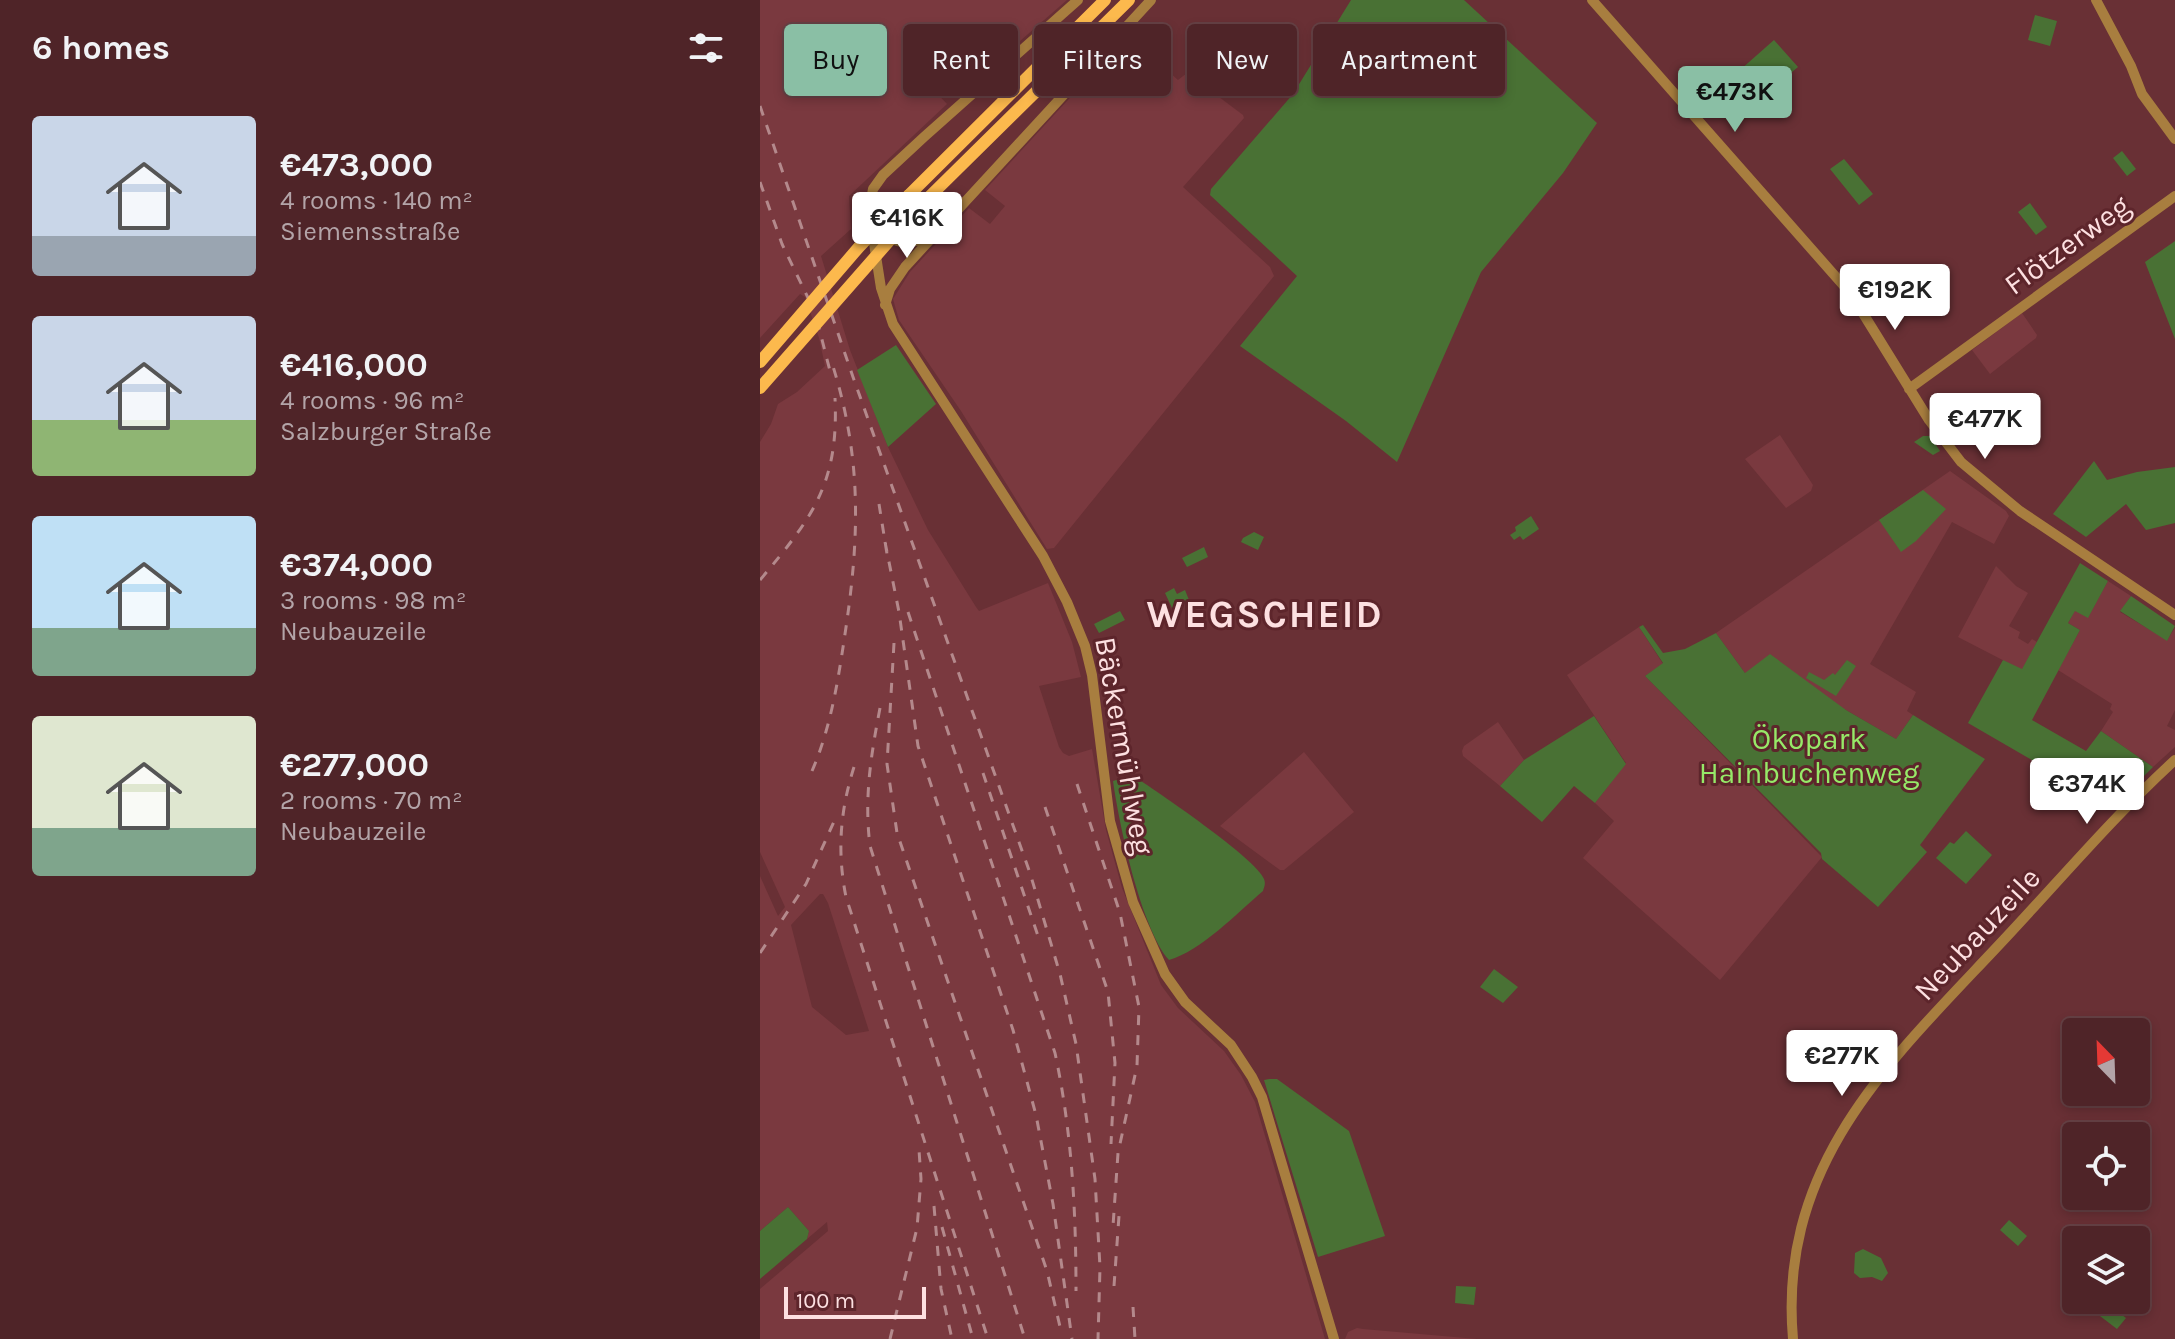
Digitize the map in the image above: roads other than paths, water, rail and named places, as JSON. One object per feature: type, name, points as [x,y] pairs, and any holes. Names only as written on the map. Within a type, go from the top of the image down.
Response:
[{"type":"main road","points":[[760,362],[859,247],[1105,0]]},
{"type":"main road","points":[[760,388],[919,207],[1129,0]]},
{"type":"street","points":[[885,307],[869,197],[877,182],[1078,0]]},
{"type":"street","points":[[885,307],[895,280],[1151,0]]},
{"type":"street","points":[[1592,0],[1851,294],[1953,454],[2020,511],[2175,615]]},
{"type":"street","points":[[2096,0],[2142,94],[2175,139]]},
{"type":"street","name":"Flötzerweg","points":[[1909,389],[2175,196]]},
{"type":"street","points":[[871,219],[883,235],[901,243],[924,239],[938,232]]},
{"type":"street","name":"Bäckermühlweg","points":[[885,307],[1043,556],[1067,602],[1085,646],[1092,675],[1110,821],[1133,902],[1155,955],[1174,988],[1231,1045],[1257,1087],[1334,1339]]},
{"type":"street","name":"Neubauzeile","points":[[1793,1339],[1790,1294],[1798,1240],[1816,1183],[1842,1128],[1874,1083],[1923,1027],[2099,837],[2175,760]]},
{"type":"railway","points":[[760,106],[1030,873],[1060,974],[1076,1044],[1095,1179],[1100,1267],[1098,1339]]},
{"type":"railway","points":[[760,182],[782,244],[813,308]]},
{"type":"railway","points":[[817,320],[830,371]]},
{"type":"railway","points":[[812,771],[829,721],[854,563],[853,463],[841,395],[831,360]]},
{"type":"railway","points":[[760,580],[808,518],[827,477],[835,428],[835,398]]},
{"type":"railway","points":[[879,504],[887,554]]},
{"type":"railway","points":[[885,542],[899,612],[918,746],[1013,1030],[1036,1115],[1053,1204],[1072,1339]]},
{"type":"railway","points":[[908,612],[1055,1053],[1072,1172],[1076,1291]]},
{"type":"railway","points":[[894,643],[887,764],[897,833],[1047,1271],[1061,1331]]},
{"type":"railway","points":[[880,708],[869,776],[870,846],[1025,1339]]},
{"type":"railway","points":[[854,767],[841,832],[841,864],[846,897],[988,1339]]},
{"type":"railway","points":[[983,773],[1038,936]]},
{"type":"railway","points":[[1077,784],[1120,913],[1139,1007],[1137,1066],[1118,1153],[1113,1226]]},
{"type":"railway","points":[[1045,807],[1108,992],[1115,1063],[1111,1144]]},
{"type":"railway","points":[[760,953],[806,884],[836,817]]},
{"type":"railway","points":[[890,1339],[917,1228],[921,1179],[919,1150]]},
{"type":"railway","points":[[934,1206],[941,1289],[952,1339]]},
{"type":"railway","points":[[1114,1286],[1119,1216]]},
{"type":"railway","points":[[942,1227],[973,1339]]},
{"type":"railway","points":[[1133,1307],[1135,1339]]},
{"type":"district","name":"WEGSCHEID","points":[[1265,614]]},
{"type":"park label","name":"Ökopark Hainbuchenweg","points":[[1809,756]]}]
